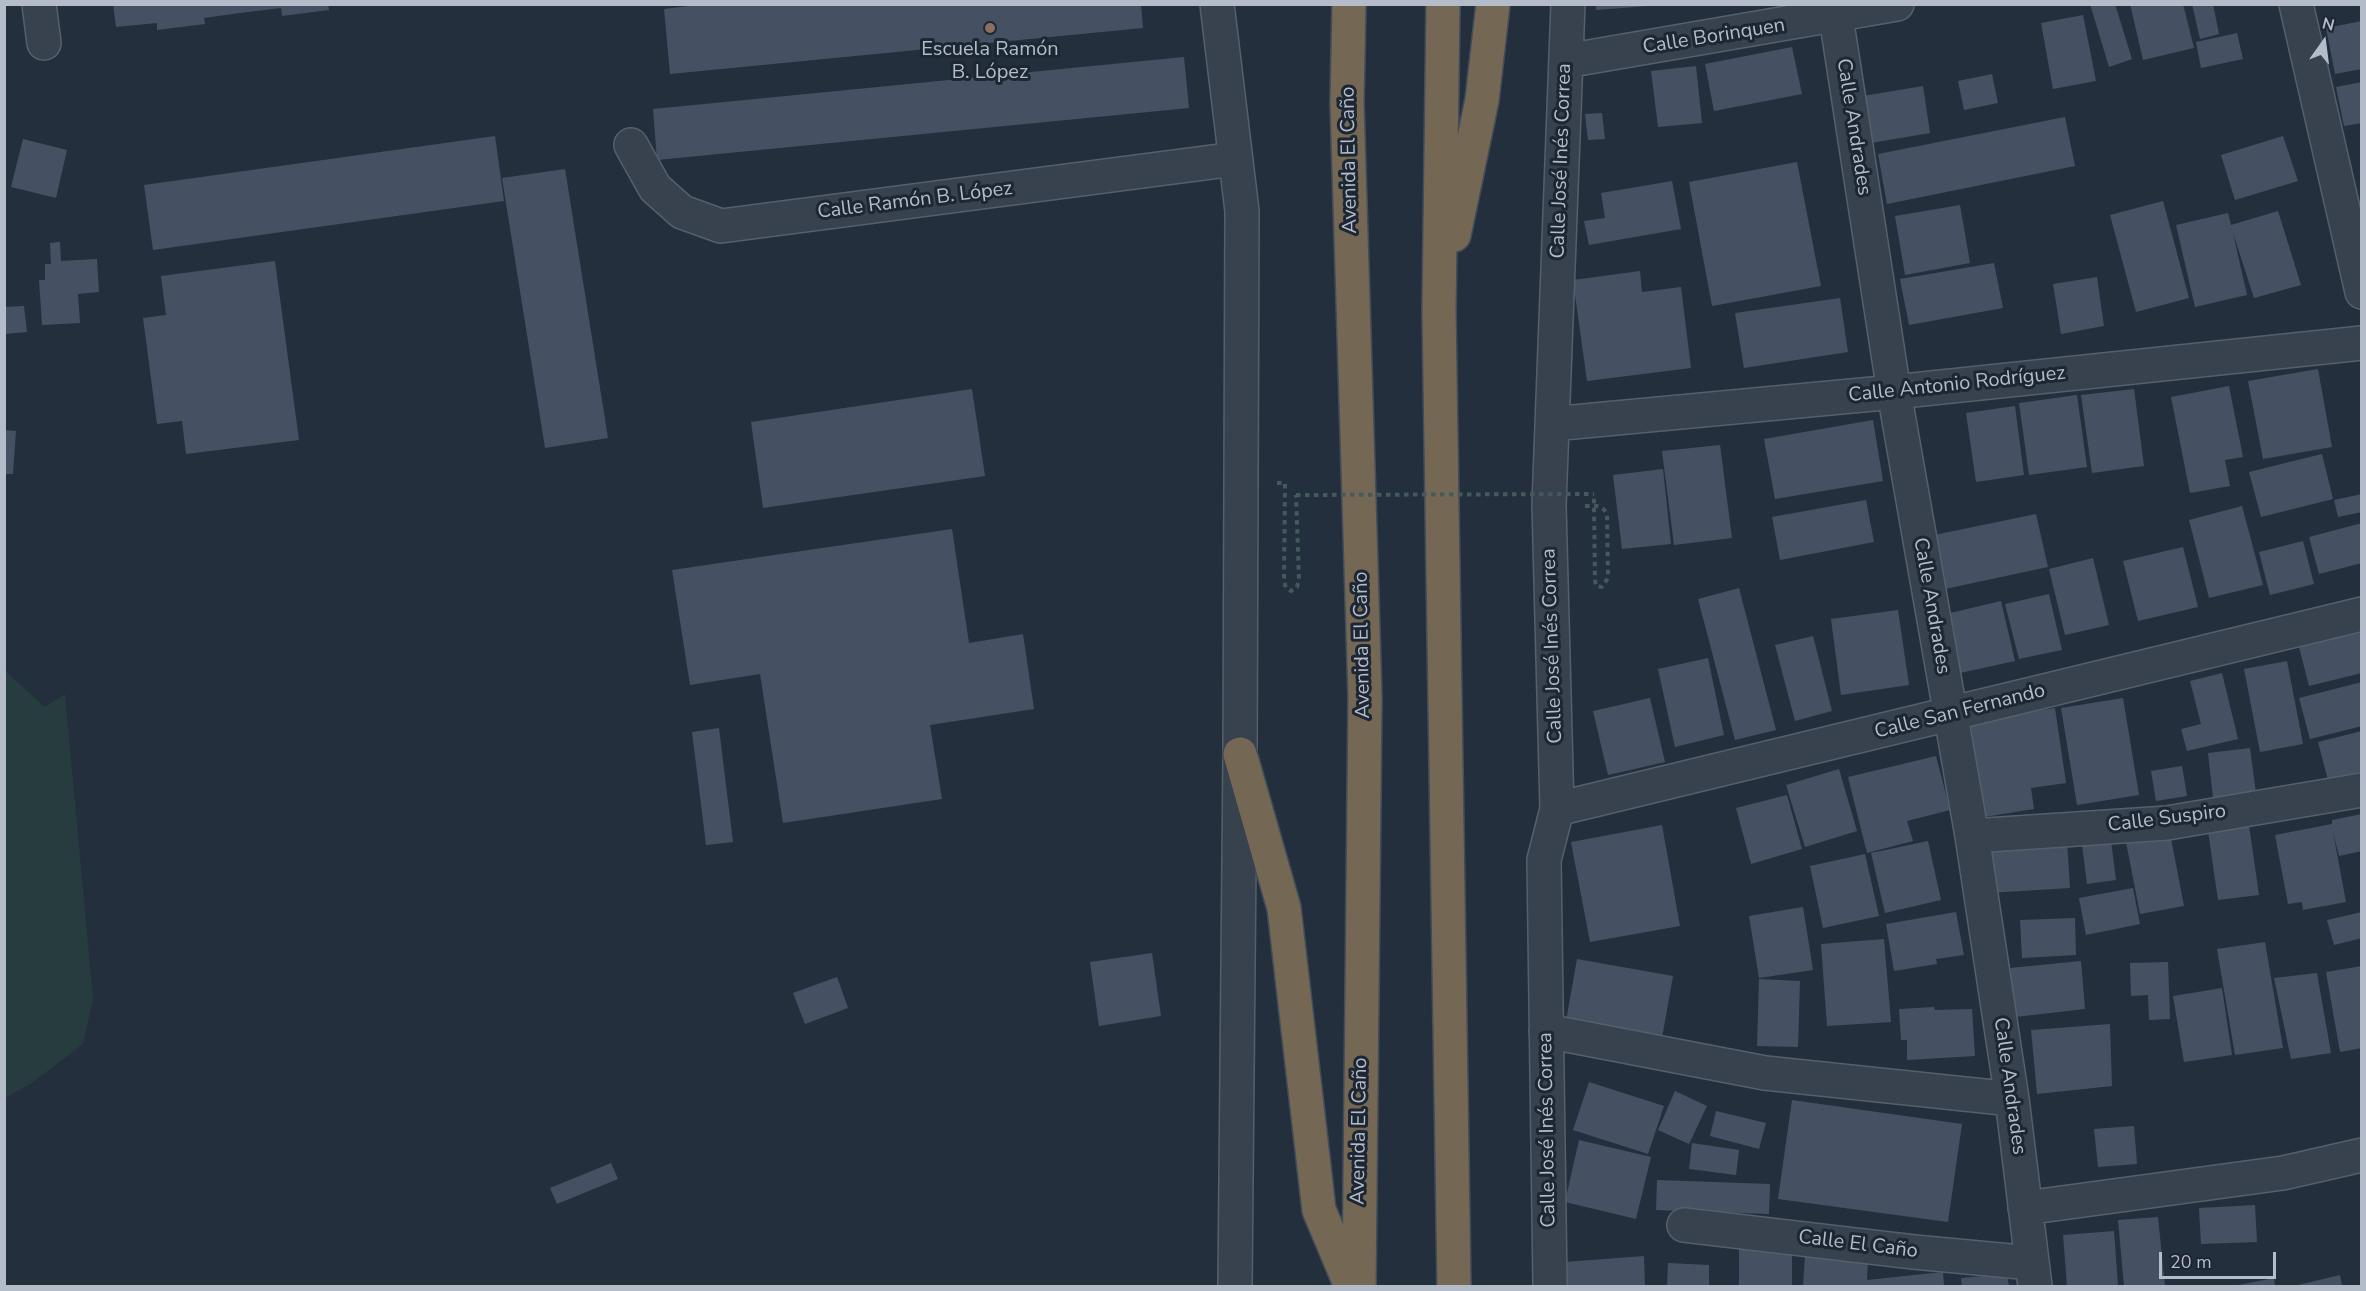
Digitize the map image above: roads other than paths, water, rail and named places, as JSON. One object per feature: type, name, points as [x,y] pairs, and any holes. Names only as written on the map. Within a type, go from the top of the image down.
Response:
[{"type":"highway","points":[[1325,4],[1347,103]]},
{"type":"highway","name":"Avenida El Caño","points":[[1349,4],[1347,103],[1365,697],[1359,1287]]},
{"type":"highway","points":[[1443,4],[1439,311],[1454,1287]]},
{"type":"highway","points":[[1439,311],[1482,100],[1493,4]]},
{"type":"highway","points":[[1240,754],[1284,908],[1319,1210],[1351,1287]]},
{"type":"street","points":[[39,4],[44,43]]},
{"type":"street","points":[[1217,4],[1242,211],[1235,1287]]},
{"type":"street","name":"Calle José Inés Correa","points":[[1551,1287],[1544,860],[1557,809],[1549,505],[1568,4]]},
{"type":"street","name":"Calle Borinquen","points":[[1566,61],[1835,10],[1897,4]]},
{"type":"street","points":[[2296,4],[2361,292]]},
{"type":"street","name":"Calle Andrades","points":[[1835,10],[1894,392],[1972,836],[2012,1099],[2033,1275]]},
{"type":"street","name":"Calle Ramón B. López","points":[[631,145],[655,188],[682,212],[721,226],[1235,159]]},
{"type":"street","name":"Calle Antonio Rodríguez","points":[[1552,424],[1894,392],[2361,343]]},
{"type":"street","name":"Calle San Fernando","points":[[1557,809],[2361,614]]},
{"type":"street","name":"Calle Suspiro","points":[[1972,836],[2167,823],[2361,790]]},
{"type":"street","points":[[1546,1031],[1765,1073],[2012,1099]]},
{"type":"street","points":[[2025,1209],[2283,1173],[2361,1155]]},
{"type":"street","name":"Calle El Caño","points":[[1684,1225],[1914,1252],[2033,1275]]},
{"type":"place","name":"Escuela Ramón B. López","points":[[990,28]]}]
